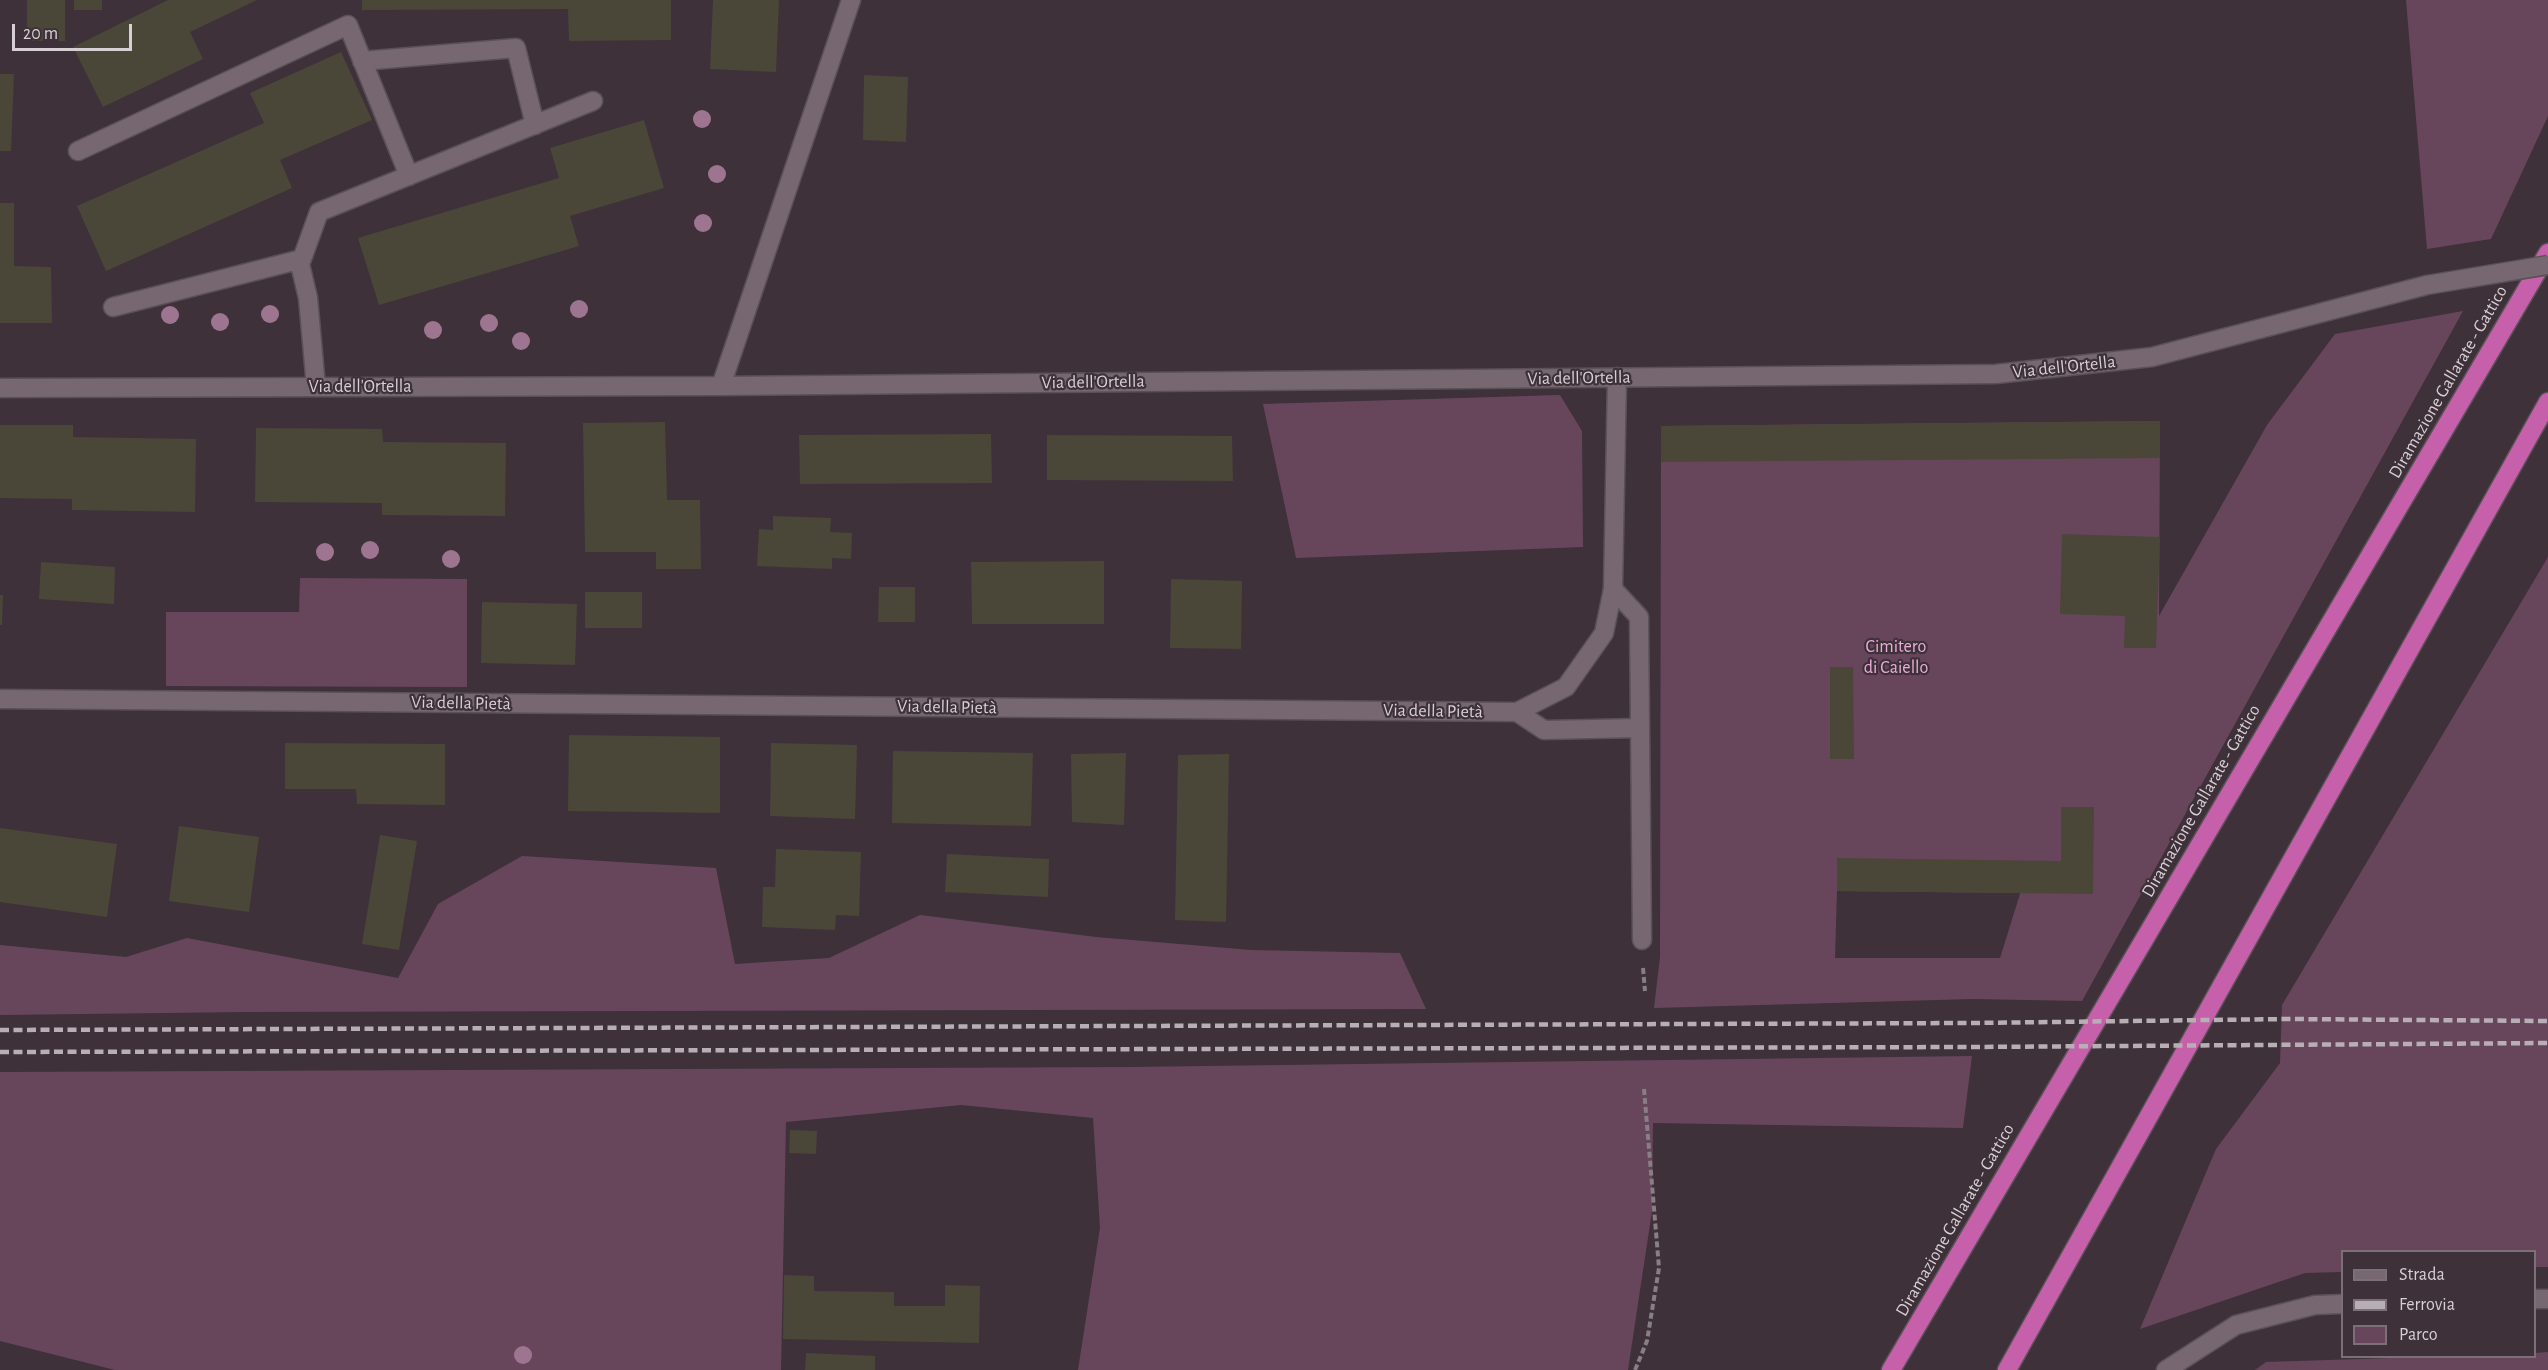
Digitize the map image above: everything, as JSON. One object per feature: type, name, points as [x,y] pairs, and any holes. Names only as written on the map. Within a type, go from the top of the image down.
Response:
[{"type":"highway","name":"Diramazione Gallarate - Gattico","points":[[1891,1370],[2548,253]]},
{"type":"highway","points":[[2007,1370],[2548,402]]},
{"type":"street","points":[[721,386],[851,0]]},
{"type":"street","points":[[78,150],[348,25],[409,176]]},
{"type":"street","points":[[362,61],[516,48],[535,125]]},
{"type":"street","points":[[113,307],[302,259],[319,212],[593,101]]},
{"type":"street","points":[[299,260],[308,298],[316,387]]},
{"type":"street","name":"Via dell'Ortella","points":[[0,388],[721,386],[1996,374],[2152,357],[2427,285],[2548,265]]},
{"type":"street","name":"Via della Pietà","points":[[0,699],[1517,712],[1566,687],[1604,633],[1613,589],[1617,377]]},
{"type":"street","points":[[1613,589],[1639,617],[1642,940]]},
{"type":"street","points":[[1517,712],[1544,730],[1640,728]]},
{"type":"street","points":[[2166,1370],[2236,1325],[2315,1305],[2341,1304]]},
{"type":"path","points":[[1635,1370],[1647,1341],[1659,1268],[1644,1089]]},
{"type":"green space","points":[[2406,0],[2548,0],[2548,116],[2491,239],[2427,249]]},
{"type":"green space","name":"Cimitero di Caiello","points":[[2463,311],[2082,1001],[1973,999],[1654,1008],[1660,957],[1661,426],[2160,421],[2159,616],[2267,425],[2335,334]],"holes":[[[1837,891],[2020,893],[2000,958],[1835,958]]]},
{"type":"green space","points":[[1560,395],[1582,431],[1583,547],[1296,558],[1263,404]]},
{"type":"green space","points":[[2548,557],[2548,1267],[2536,1267],[2536,1250],[2341,1250],[2341,1272],[2305,1273],[2140,1329],[2216,1149],[2280,1063],[2282,1005]]},
{"type":"green space","points":[[300,578],[467,579],[467,687],[166,686],[166,612],[299,612]]},
{"type":"green space","points":[[522,856],[716,868],[735,964],[829,958],[920,915],[1096,937],[1251,950],[1400,953],[1426,1009],[246,1012],[0,1015],[0,945],[126,957],[187,938],[398,978],[438,904]]},
{"type":"green space","points":[[1972,1056],[1963,1128],[1653,1123],[1652,1211],[1628,1370],[1078,1370],[1100,1228],[1093,1118],[961,1105],[786,1122],[781,1370],[115,1370],[0,1341],[0,1072],[1129,1067]]},
{"type":"green space","points":[[2548,1352],[2548,1370],[2255,1370],[2266,1362],[2391,1358],[2536,1358],[2536,1353]]},
{"type":"building","points":[[27,0],[65,0],[65,41],[27,41]]},
{"type":"building","points":[[74,0],[102,0],[102,10],[74,10]]},
{"type":"building","points":[[168,0],[257,0],[190,32],[203,59],[103,107],[73,47]]},
{"type":"building","points":[[362,0],[671,0],[671,40],[569,41],[568,9],[362,10]]},
{"type":"building","points":[[713,0],[779,0],[776,72],[710,69]]},
{"type":"building","points":[[341,52],[372,120],[280,160],[292,188],[106,271],[77,206],[264,123],[250,93]]},
{"type":"building","points":[[0,74],[14,74],[11,151],[0,151]]},
{"type":"building","points":[[864,75],[908,77],[906,142],[863,140]]},
{"type":"building","points":[[644,120],[664,188],[570,216],[579,246],[379,305],[358,238],[559,178],[550,148]]},
{"type":"building","points":[[0,203],[14,203],[14,266],[51,267],[52,323],[0,323]]},
{"type":"building","points":[[2160,421],[2160,458],[1661,462],[1661,426]]},
{"type":"building","points":[[665,422],[667,500],[700,500],[701,569],[656,569],[656,552],[585,552],[583,423]]},
{"type":"building","points":[[0,425],[73,425],[73,437],[196,439],[195,512],[72,510],[72,499],[0,498]]},
{"type":"building","points":[[256,428],[382,429],[383,442],[506,443],[505,516],[382,515],[382,503],[255,502]]},
{"type":"building","points":[[991,434],[992,483],[800,484],[799,435]]},
{"type":"building","points":[[1047,435],[1232,436],[1233,481],[1047,480]]},
{"type":"building","points":[[773,516],[831,518],[830,532],[852,533],[851,559],[832,558],[832,569],[757,566],[759,529],[773,530]]},
{"type":"building","points":[[2062,534],[2160,537],[2156,648],[2124,648],[2125,616],[2060,614]]},
{"type":"building","points":[[1104,561],[1104,624],[972,624],[971,562]]},
{"type":"building","points":[[41,562],[115,567],[114,604],[39,599]]},
{"type":"building","points":[[1171,579],[1242,581],[1241,649],[1170,648]]},
{"type":"building","points":[[879,587],[915,587],[915,622],[878,622]]},
{"type":"building","points":[[585,592],[642,592],[642,628],[585,628]]},
{"type":"building","points":[[0,595],[3,595],[2,625],[0,625]]},
{"type":"building","points":[[482,602],[577,604],[575,665],[481,663]]},
{"type":"building","points":[[1830,667],[1853,667],[1854,759],[1830,759]]},
{"type":"building","points":[[569,735],[720,737],[720,813],[568,811]]},
{"type":"building","points":[[285,743],[445,744],[445,805],[357,804],[356,789],[285,789]]},
{"type":"building","points":[[771,743],[857,745],[855,819],[770,816]]},
{"type":"building","points":[[893,751],[1033,753],[1031,826],[892,823]]},
{"type":"building","points":[[1126,753],[1124,825],[1072,822],[1071,754]]},
{"type":"building","points":[[1229,754],[1226,922],[1175,920],[1178,755]]},
{"type":"building","points":[[2061,807],[2094,807],[2093,894],[1837,891],[1837,858],[2061,861]]},
{"type":"building","points":[[179,826],[259,837],[249,912],[169,901]]},
{"type":"building","points":[[0,828],[117,844],[107,917],[0,902]]},
{"type":"building","points":[[380,835],[417,841],[399,950],[362,944]]},
{"type":"building","points":[[776,849],[861,852],[859,916],[836,915],[835,930],[762,927],[763,887],[775,887]]},
{"type":"building","points":[[947,854],[1049,859],[1048,897],[945,892]]},
{"type":"building","points":[[790,1130],[817,1131],[816,1154],[789,1153]]},
{"type":"building","points":[[784,1275],[814,1276],[814,1291],[894,1292],[894,1306],[945,1306],[945,1285],[980,1286],[979,1343],[783,1339]]},
{"type":"building","points":[[806,1353],[875,1356],[875,1370],[805,1370]]},
{"type":"railway","points":[[0,1030],[1973,1023],[2289,1019],[2548,1021]]},
{"type":"railway","points":[[0,1052],[1972,1047],[2548,1043]]}]
